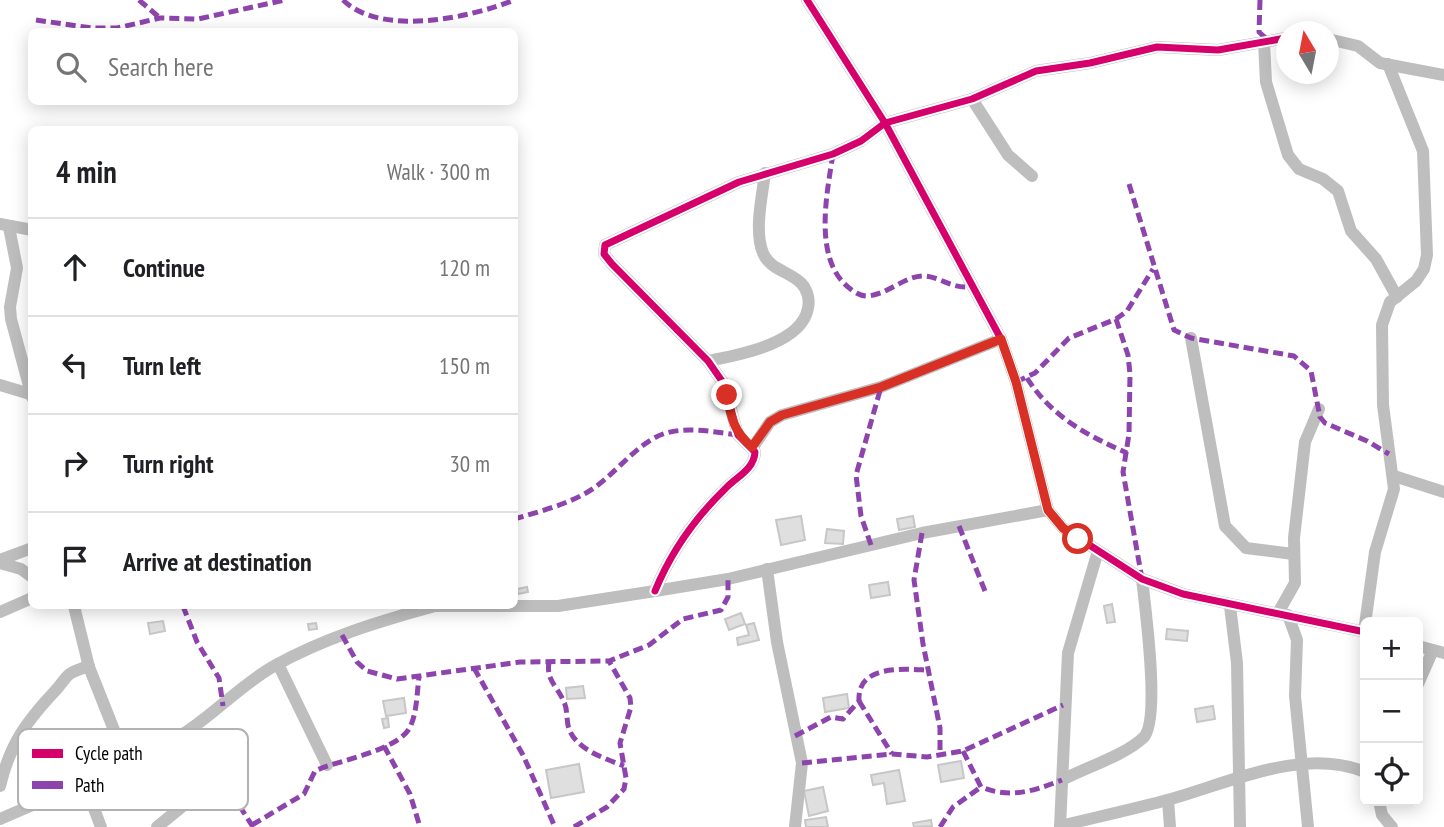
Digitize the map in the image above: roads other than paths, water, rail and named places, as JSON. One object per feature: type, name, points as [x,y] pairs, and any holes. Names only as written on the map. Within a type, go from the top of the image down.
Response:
[{"type":"street","points":[[807,0],[841,58],[885,123],[1001,339],[1016,382],[1048,510],[1063,528],[1142,579],[1230,606],[1283,614],[1360,631]]},
{"type":"street","points":[[655,591],[669,558],[681,539],[755,459],[752,447],[738,435],[724,384],[709,361],[612,264],[603,250],[630,231],[765,173],[833,154],[861,141],[885,123],[972,100],[1036,71],[1090,63],[1157,47],[1218,50],[1276,40]]},
{"type":"street","points":[[1264,42],[1266,82],[1288,155],[1299,169],[1323,179],[1338,191],[1351,230],[1376,258],[1397,297]]},
{"type":"street","points":[[1339,42],[1358,46],[1374,59],[1388,64],[1444,75]]},
{"type":"street","points":[[1366,617],[1375,552],[1391,503],[1394,476],[1385,435],[1381,344],[1385,313],[1424,269],[1425,163],[1419,138],[1388,64]]},
{"type":"street","points":[[972,100],[1008,155],[1032,176]]},
{"type":"street","points":[[709,361],[756,351],[777,341],[806,317],[808,293],[800,282],[771,264],[761,247],[761,202],[765,173]]},
{"type":"street","points":[[28,229],[5,225],[18,268],[10,307],[11,319],[28,384]]},
{"type":"street","points":[[1191,338],[1225,526],[1246,548],[1293,554]]},
{"type":"street","points":[[752,447],[770,422],[782,415],[892,383],[1001,339]]},
{"type":"street","points":[[0,384],[28,394]]},
{"type":"street","points":[[1308,827],[1304,764],[1295,696],[1297,640],[1283,614],[1295,583],[1293,554],[1305,442],[1319,409]]},
{"type":"street","points":[[1394,476],[1444,492]]},
{"type":"street","points":[[518,606],[558,606],[655,591],[767,569],[922,533],[1048,510]]},
{"type":"street","points":[[0,562],[28,550]]},
{"type":"street","points":[[1098,551],[1068,653],[1060,826],[1304,764],[1330,764],[1360,771]]},
{"type":"street","points":[[0,562],[28,574]]},
{"type":"street","points":[[767,569],[777,642],[802,763],[795,827]]},
{"type":"street","points":[[1062,780],[1133,744],[1148,732],[1151,721],[1151,685],[1142,579]]},
{"type":"street","points":[[0,612],[28,600]]},
{"type":"street","points":[[1230,606],[1237,663],[1240,827]]},
{"type":"street","points":[[75,609],[89,666],[114,729]]},
{"type":"street","points":[[192,729],[251,681],[278,664],[368,625],[422,609]]},
{"type":"street","points":[[1420,680],[1438,652]]},
{"type":"street","points":[[278,664],[327,765]]},
{"type":"street","points":[[23,729],[64,677],[89,666]]},
{"type":"street","points":[[0,786],[18,738]]},
{"type":"street","points":[[1168,800],[1170,827]]},
{"type":"street","points":[[1380,806],[1382,815],[1392,827]]},
{"type":"street","points":[[0,819],[20,810]]},
{"type":"street","points":[[95,810],[101,827]]},
{"type":"street","points":[[157,827],[178,810]]}]
